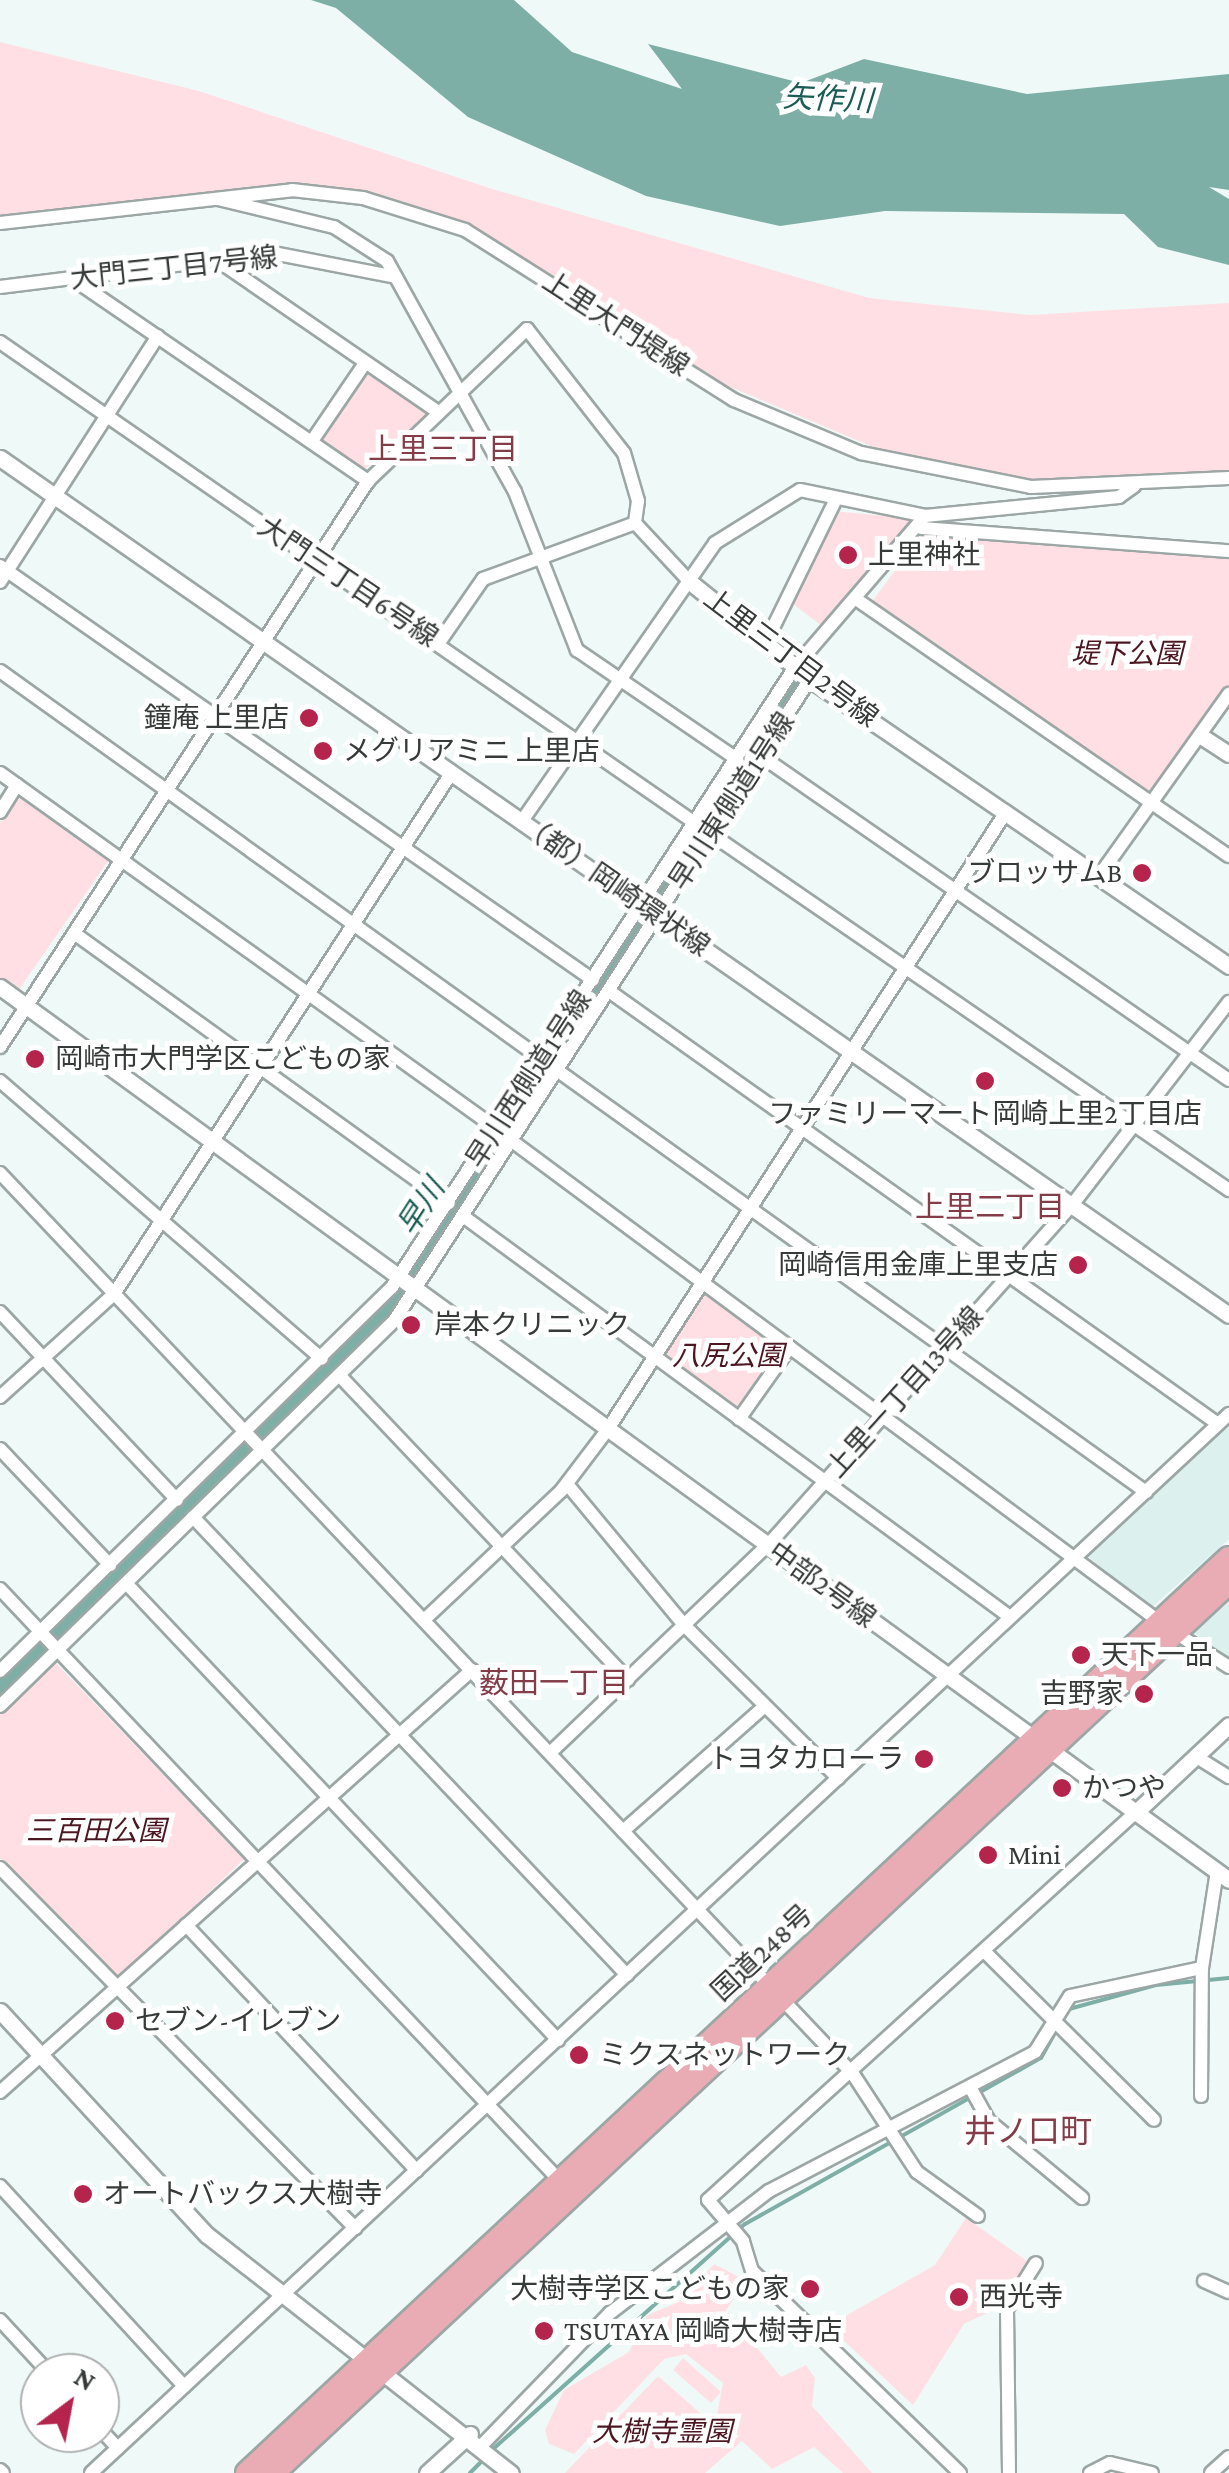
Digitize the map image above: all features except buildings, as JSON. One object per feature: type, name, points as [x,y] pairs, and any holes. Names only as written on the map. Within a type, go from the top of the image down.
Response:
[{"type":"highway","name":"国道248号","points":[[247,2473],[377,2364],[1167,1627],[1229,1558]]},
{"type":"highway","name":"国道248号","points":[[1167,1627],[1229,1582]]},
{"type":"highway","name":"国道248号","points":[[274,2473],[559,2180],[777,1991]]},
{"type":"street","name":"上里大門堤線","points":[[0,223],[216,198],[321,192],[465,230],[734,400],[861,453],[998,484],[1134,486],[1229,478]]},
{"type":"street","points":[[216,198],[334,227],[396,277],[544,556],[577,650],[736,759]]},
{"type":"street","name":"大門三丁目7号線","points":[[0,286],[273,253],[396,277]]},
{"type":"street","points":[[217,260],[438,412]]},
{"type":"street","points":[[73,278],[368,480]]},
{"type":"street","points":[[0,1047],[368,480],[527,329],[534,333],[624,454],[634,523],[483,578],[438,644]]},
{"type":"street","points":[[158,336],[2,573],[593,980]]},
{"type":"street","name":"大門三丁目6号線","points":[[0,342],[695,823]]},
{"type":"street","points":[[312,441],[365,363]]},
{"type":"street","name":"（都）岡崎環状線","points":[[0,458],[1229,1315]]},
{"type":"street","points":[[923,522],[1119,497],[1134,486]]},
{"type":"street","points":[[522,821],[714,543],[807,490],[834,503],[923,522],[1229,552]]},
{"type":"street","points":[[766,642],[834,503]]},
{"type":"street","name":"早川西側道1号線","points":[[0,1672],[322,1360],[399,1277],[796,668],[923,522]]},
{"type":"street","name":"上里三丁目2号線","points":[[634,523],[690,582],[810,679],[1229,966]]},
{"type":"street","points":[[859,600],[1229,856]]},
{"type":"street","points":[[0,671],[545,1055],[1146,1492]]},
{"type":"street","name":"早川東側道1号線","points":[[193,1517],[340,1375],[416,1289],[810,679]]},
{"type":"street","points":[[1099,876],[1229,694]]},
{"type":"street","points":[[1201,736],[1229,754]]},
{"type":"street","points":[[761,756],[1229,1080]]},
{"type":"street","points":[[0,1397],[114,1294],[452,772]]},
{"type":"street","points":[[0,773],[497,1129]]},
{"type":"street","points":[[0,812],[18,785]]},
{"type":"street","points":[[424,1620],[567,1484],[608,1429],[1006,812]]},
{"type":"street","points":[[710,834],[1229,1190]]},
{"type":"street","points":[[74,934],[449,1203]]},
{"type":"street","points":[[0,987],[399,1277]]},
{"type":"street","points":[[120,2446],[1224,1419],[1009,1275],[609,991]]},
{"type":"street","name":"上里一丁目13号線","points":[[550,1753],[768,1546],[1072,1206],[1229,1002]]},
{"type":"street","points":[[0,1081],[322,1360]]},
{"type":"street","points":[[512,1141],[1167,1627],[1229,1667]]},
{"type":"street","points":[[0,1173],[854,2074],[934,2190],[978,2216]]},
{"type":"street","points":[[463,1216],[1010,1617]]},
{"type":"street","name":"中部2号線","points":[[399,1277],[1223,1876]]},
{"type":"street","points":[[0,1312],[177,1500]]},
{"type":"street","points":[[738,1419],[790,1347]]},
{"type":"street","points":[[340,1375],[628,1680]]},
{"type":"street","points":[[0,1449],[110,1565]]},
{"type":"street","points":[[567,1484],[685,1626],[838,1778]]},
{"type":"street","points":[[0,1706],[193,1517],[627,1975]]},
{"type":"street","points":[[126,1583],[558,2040]]},
{"type":"street","points":[[0,1589],[559,2180]]},
{"type":"street","points":[[0,2092],[472,1670]]},
{"type":"street","points":[[623,1831],[765,1706]]},
{"type":"street","points":[[960,2473],[752,2271],[743,2241],[708,2200],[854,2074],[1229,1725]]},
{"type":"street","points":[[1196,1756],[1229,1777]]},
{"type":"street","points":[[0,1868],[354,2228]]},
{"type":"street","points":[[1201,2096],[1202,1968],[1223,1876]]},
{"type":"street","points":[[186,1925],[417,2170]]},
{"type":"street","points":[[985,1952],[1064,2037],[1154,2120]]},
{"type":"street","points":[[427,2473],[476,2439],[610,2313],[727,2221],[892,2124],[1035,2052],[1050,2022],[1079,1992],[1202,1968]]},
{"type":"street","points":[[0,2010],[207,2235],[476,2439],[506,2468]]},
{"type":"street","points":[[970,2087],[978,2102],[1082,2198]]},
{"type":"street","points":[[0,2186],[184,2386]]},
{"type":"street","points":[[1010,2473],[1008,2310],[1036,2263]]},
{"type":"street","points":[[1204,2281],[1229,2292]]},
{"type":"street","points":[[0,2320],[31,2353]]},
{"type":"street","points":[[91,2473],[113,2453]]},
{"type":"street","points":[[1211,2473],[1229,2457]]},
{"type":"street","points":[[1090,2473],[1110,2463],[1152,2473]]},
{"type":"shaded area","points":[[1229,1422],[1229,1539],[1151,1608],[1086,1555]]},
{"type":"shaded area","points":[[1229,1598],[1229,1661],[1193,1632]]},
{"type":"green space","points":[[0,42],[199,91],[489,188],[869,298],[1029,315],[1229,303],[1229,472],[1035,480],[897,457],[728,386],[467,226],[358,191],[254,186],[0,218]]},
{"type":"green space","points":[[368,370],[426,414],[363,471],[320,441]]},
{"type":"green space","points":[[833,511],[916,519],[826,629],[789,601]]},
{"type":"green space","name":"堤下公園","points":[[922,534],[1229,557],[1229,685],[1154,794],[871,603]]},
{"type":"green space","points":[[17,795],[108,861],[18,991],[0,978],[0,822]]},
{"type":"green space","name":"八尻公園","points":[[706,1291],[780,1347],[741,1409],[664,1357]]},
{"type":"green space","name":"三百田公園","points":[[54,1661],[244,1859],[119,1978],[0,1859],[0,1714]]},
{"type":"green space","points":[[966,2218],[1030,2263],[1002,2306],[964,2324],[913,2405],[828,2326],[935,2265]]},
{"type":"green space","name":"大樹寺霊園","points":[[714,2264],[747,2281],[726,2310],[781,2377],[806,2365],[815,2378],[812,2406],[872,2473],[843,2473],[814,2447],[772,2469],[742,2441],[705,2473],[565,2473],[658,2376],[715,2426],[723,2383],[686,2354],[664,2359],[574,2454],[549,2444],[545,2430],[564,2390],[629,2352],[647,2315],[679,2302]]},
{"type":"green space","points":[[683,2358],[721,2392],[711,2403],[673,2370]]},
{"type":"water","name":"矢作川","points":[[311,0],[514,0],[572,52],[682,89],[648,44],[801,83],[864,59],[1027,94],[1229,74],[1229,190],[1209,187],[1229,199],[1229,265],[1158,247],[1124,214],[885,211],[780,226],[646,196],[468,117],[336,8]]},
{"type":"waterway","name":"早川","points":[[0,1689],[400,1295],[798,682]]},
{"type":"waterway","points":[[1069,2009],[1156,1985],[1229,1978]]},
{"type":"waterway","points":[[492,2450],[745,2224],[1041,2058],[1056,2031]]},
{"type":"waterway","points":[[470,2473],[486,2457]]},
{"type":"place","name":"上里神社","points":[[848,555]]},
{"type":"place","name":"鐘庵 上里店","points":[[309,718]]},
{"type":"place","name":"メグリアミニ 上里店","points":[[323,751]]},
{"type":"place","name":"ブロッサムB","points":[[1142,873]]},
{"type":"place","name":"岡崎市大門学区こどもの家","points":[[35,1059]]},
{"type":"place","name":"ファミリーマート岡崎上里2丁目店","points":[[985,1081]]},
{"type":"place","name":"岡崎信用金庫上里支店","points":[[1078,1265]]},
{"type":"place","name":"岸本クリニック","points":[[411,1325]]},
{"type":"place","name":"天下一品","points":[[1081,1655]]},
{"type":"place","name":"吉野家","points":[[1144,1694]]},
{"type":"place","name":"トヨタカローラ","points":[[924,1759]]},
{"type":"place","name":"かつや","points":[[1062,1788]]},
{"type":"place","name":"Mini","points":[[988,1855]]},
{"type":"place","name":"セブン-イレブン","points":[[115,2021]]},
{"type":"place","name":"ミクスネットワーク","points":[[579,2055]]},
{"type":"place","name":"オートバックス大樹寺","points":[[83,2194]]},
{"type":"place","name":"大樹寺学区こどもの家","points":[[810,2289]]},
{"type":"place","name":"西光寺","points":[[959,2297]]},
{"type":"place","name":"TSUTAYA 岡崎大樹寺店","points":[[544,2331]]},
{"type":"district","name":"上里三丁目","points":[[443,449]]},
{"type":"district","name":"上里二丁目","points":[[990,1207]]},
{"type":"district","name":"薮田一丁目","points":[[554,1683]]},
{"type":"district","name":"井ノ口町","points":[[1028,2131]]}]
